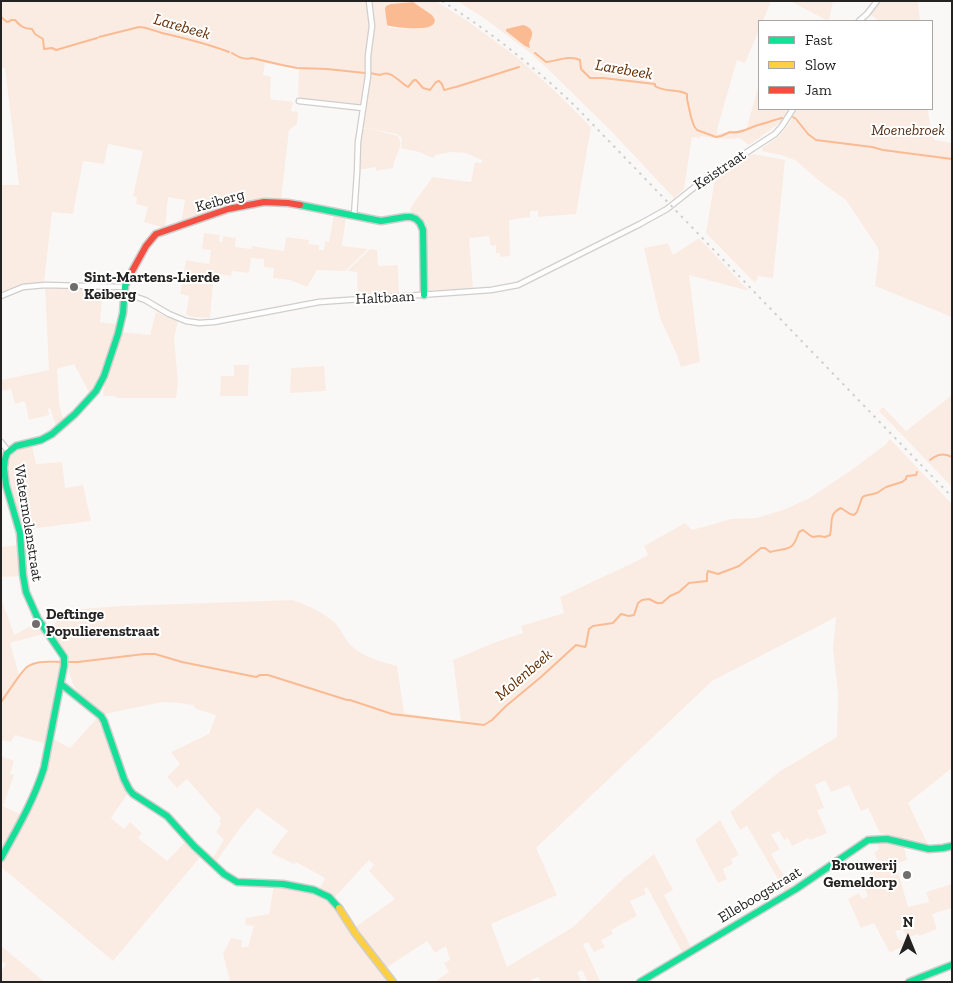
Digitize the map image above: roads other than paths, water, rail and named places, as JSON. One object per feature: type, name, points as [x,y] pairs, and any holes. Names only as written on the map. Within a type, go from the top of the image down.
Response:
[{"type":"street","points":[[354,216],[358,142],[368,76],[368,56],[372,26],[369,1]]},
{"type":"street","points":[[860,20],[877,1]]},
{"type":"street","points":[[299,101],[363,108]]},
{"type":"street","name":"Keistraat","points":[[640,224],[667,209],[701,182],[774,134],[792,110]]},
{"type":"street","name":"Keiberg","points":[[125,290],[142,252],[154,235],[228,209],[252,204],[280,203],[387,221],[406,216],[418,220],[422,224],[423,230],[424,295]]},
{"type":"street","name":"Haltbaan","points":[[1,296],[23,287],[45,285],[125,290],[169,314],[199,323],[214,322],[319,302],[491,290],[518,285],[640,224]]},
{"type":"street","name":"Watermolenstraat","points":[[1,858],[40,782],[62,684],[64,666],[64,657],[37,620],[26,590],[19,526],[5,477],[5,457],[8,451],[14,447],[44,439],[55,433],[94,394],[104,377],[118,334],[123,314],[125,290]]},
{"type":"street","name":"Watermolenstraat","points":[[1,442],[8,451]]},
{"type":"street","points":[[62,684],[104,721],[124,780],[133,794],[167,816],[224,874],[237,882],[245,884],[283,884],[314,890],[329,897],[393,982]]},
{"type":"street","name":"Elleboogstraat","points":[[640,982],[796,889],[868,840],[891,838],[917,847],[930,849],[952,846]]},
{"type":"street","points":[[909,982],[952,965]]},
{"type":"waterway","name":"Larebeek","points":[[1,17],[7,22],[15,20],[22,27],[32,29],[35,34],[43,39],[44,49],[52,48],[56,50],[97,38]]},
{"type":"waterway","name":"Larebeek","points":[[99,37],[142,27],[229,52]]},
{"type":"waterway","name":"Larebeek","points":[[232,53],[242,58],[252,58],[297,68],[365,73]]},
{"type":"waterway","name":"Larebeek","points":[[535,53],[546,62],[568,58],[580,60],[581,69],[590,78],[655,84],[659,88],[683,92],[687,94],[694,126],[697,130],[716,137],[782,118]]},
{"type":"waterway","name":"Larebeek","points":[[370,73],[391,75],[408,87],[416,80],[423,88],[430,90],[439,81],[444,90],[519,67]]},
{"type":"waterway","name":"Larebeek","points":[[793,117],[816,140],[952,159]]},
{"type":"waterway","points":[[930,460],[941,455],[952,457]]},
{"type":"waterway","name":"Molenbeek","points":[[906,478],[907,476],[916,475],[917,472]]},
{"type":"waterway","name":"Molenbeek","points":[[68,662],[155,654],[182,662],[256,677],[268,675],[392,714],[484,725],[576,645],[585,647],[589,629],[593,626],[613,623],[621,614],[634,615],[638,603],[642,600],[649,599],[662,603],[689,583],[707,581],[708,571],[718,574],[739,566],[761,548],[765,548],[770,552],[789,548],[794,543],[799,532],[803,530],[813,537],[830,535],[832,519],[837,510],[841,508],[854,515],[864,496],[877,493],[906,479]]},
{"type":"waterway","name":"Molenbeek","points":[[1,702],[27,667],[39,662],[61,662]]},
{"type":"railway","points":[[442,1],[512,51],[577,108],[952,497]]},
{"type":"place","name":"Sint-Martens-Lierde Keiberg","points":[[74,287]]},
{"type":"place","name":"Deftinge Populierenstraat","points":[[36,624]]},
{"type":"place","name":"Brouwerij Gemeldorp","points":[[907,875]]},
{"type":"park label","name":"Moenebroek","points":[[908,131]]}]
